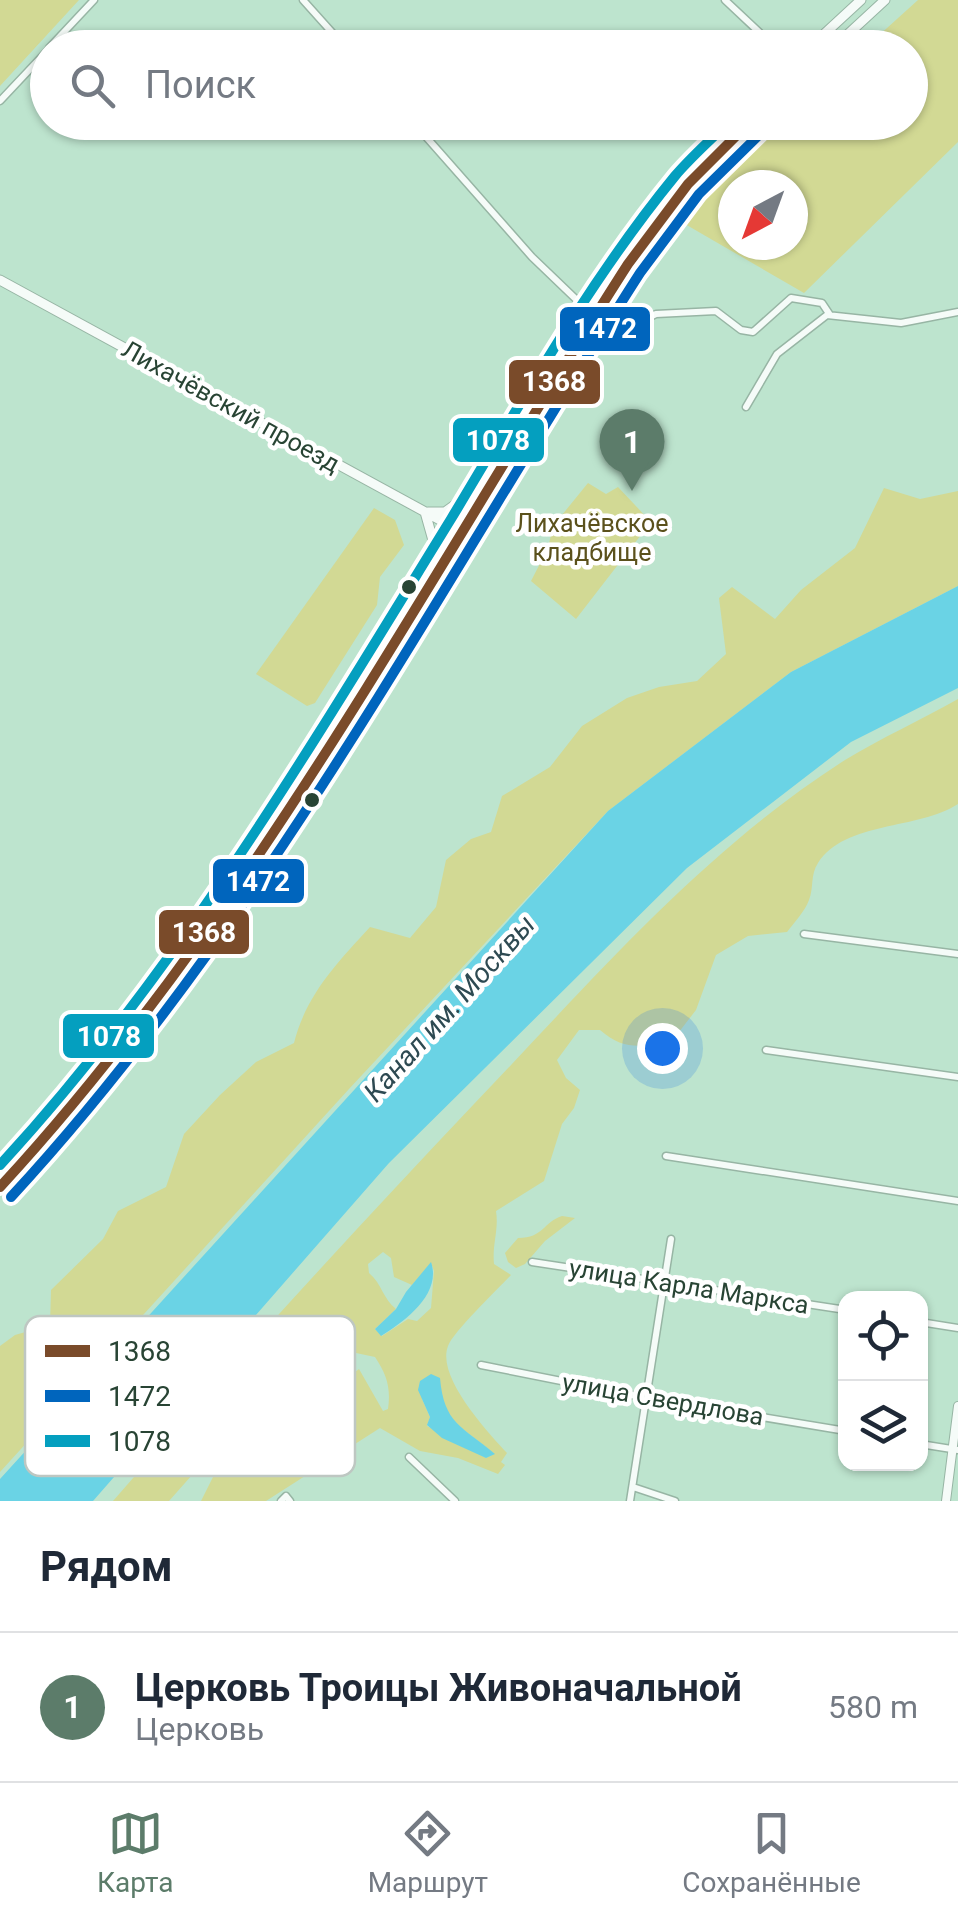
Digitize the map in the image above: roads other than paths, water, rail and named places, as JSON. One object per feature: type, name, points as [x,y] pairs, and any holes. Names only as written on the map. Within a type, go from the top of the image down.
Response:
[{"type":"main road","points":[[829,30],[862,0]]},
{"type":"main road","points":[[851,30],[882,1]]},
{"type":"main road","points":[[0,1165],[62,1098],[151,986],[268,813],[582,305],[654,200],[709,140]]},
{"type":"main road","points":[[0,1187],[73,1108],[173,982],[300,792],[594,317],[666,210],[733,140]]},
{"type":"main road","name":"Лихачёвский проезд","points":[[0,280],[462,533]]},
{"type":"main road","points":[[434,546],[433,530],[425,512],[445,512],[465,498]]},
{"type":"street","points":[[65,30],[94,0]]},
{"type":"street","points":[[302,0],[330,30]]},
{"type":"street","points":[[725,0],[757,30]]},
{"type":"street","points":[[0,101],[30,68]]},
{"type":"street","points":[[429,140],[532,257],[582,305]]},
{"type":"street","points":[[594,317],[620,332],[656,314],[716,311],[741,330],[752,332],[791,298],[822,302],[830,315]]},
{"type":"street","points":[[746,407],[777,354],[830,315],[901,323],[958,312]]},
{"type":"street","points":[[804,934],[958,954]]},
{"type":"street","points":[[766,1050],[958,1077]]},
{"type":"street","points":[[666,1156],[958,1201]]},
{"type":"street","points":[[630,1501],[671,1239]]},
{"type":"street","name":"улица Карла Маркса","points":[[532,1262],[838,1309]]},
{"type":"street","points":[[928,1323],[958,1328]]},
{"type":"street","name":"улица Свердлова","points":[[481,1364],[646,1398],[838,1430]]},
{"type":"street","points":[[946,1501],[958,1406]]},
{"type":"street","points":[[928,1445],[955,1450]]},
{"type":"street","points":[[409,1456],[455,1501]]},
{"type":"street","points":[[633,1487],[675,1501]]},
{"type":"street","points":[[281,1501],[286,1496],[290,1501]]},
{"type":"water","name":"Канал им. Москвы","points":[[958,586],[958,688],[851,742],[687,868],[389,1163],[255,1316],[148,1316],[608,811],[791,672]]},
{"type":"water","points":[[431,1262],[433,1274],[426,1296],[381,1336],[375,1329],[396,1309]]},
{"type":"water","points":[[431,1374],[440,1378],[450,1415],[495,1454],[486,1458],[442,1438],[427,1425],[430,1417],[418,1390],[420,1381]]},
{"type":"water","points":[[25,1452],[25,1476],[115,1476],[93,1501],[0,1501],[0,1479]]},
{"type":"place","name":"Церковь Троицы Живоначальной","points":[[632,491]]},
{"type":"park label","name":"Лихачёвское кладбище","points":[[592,538]]}]
